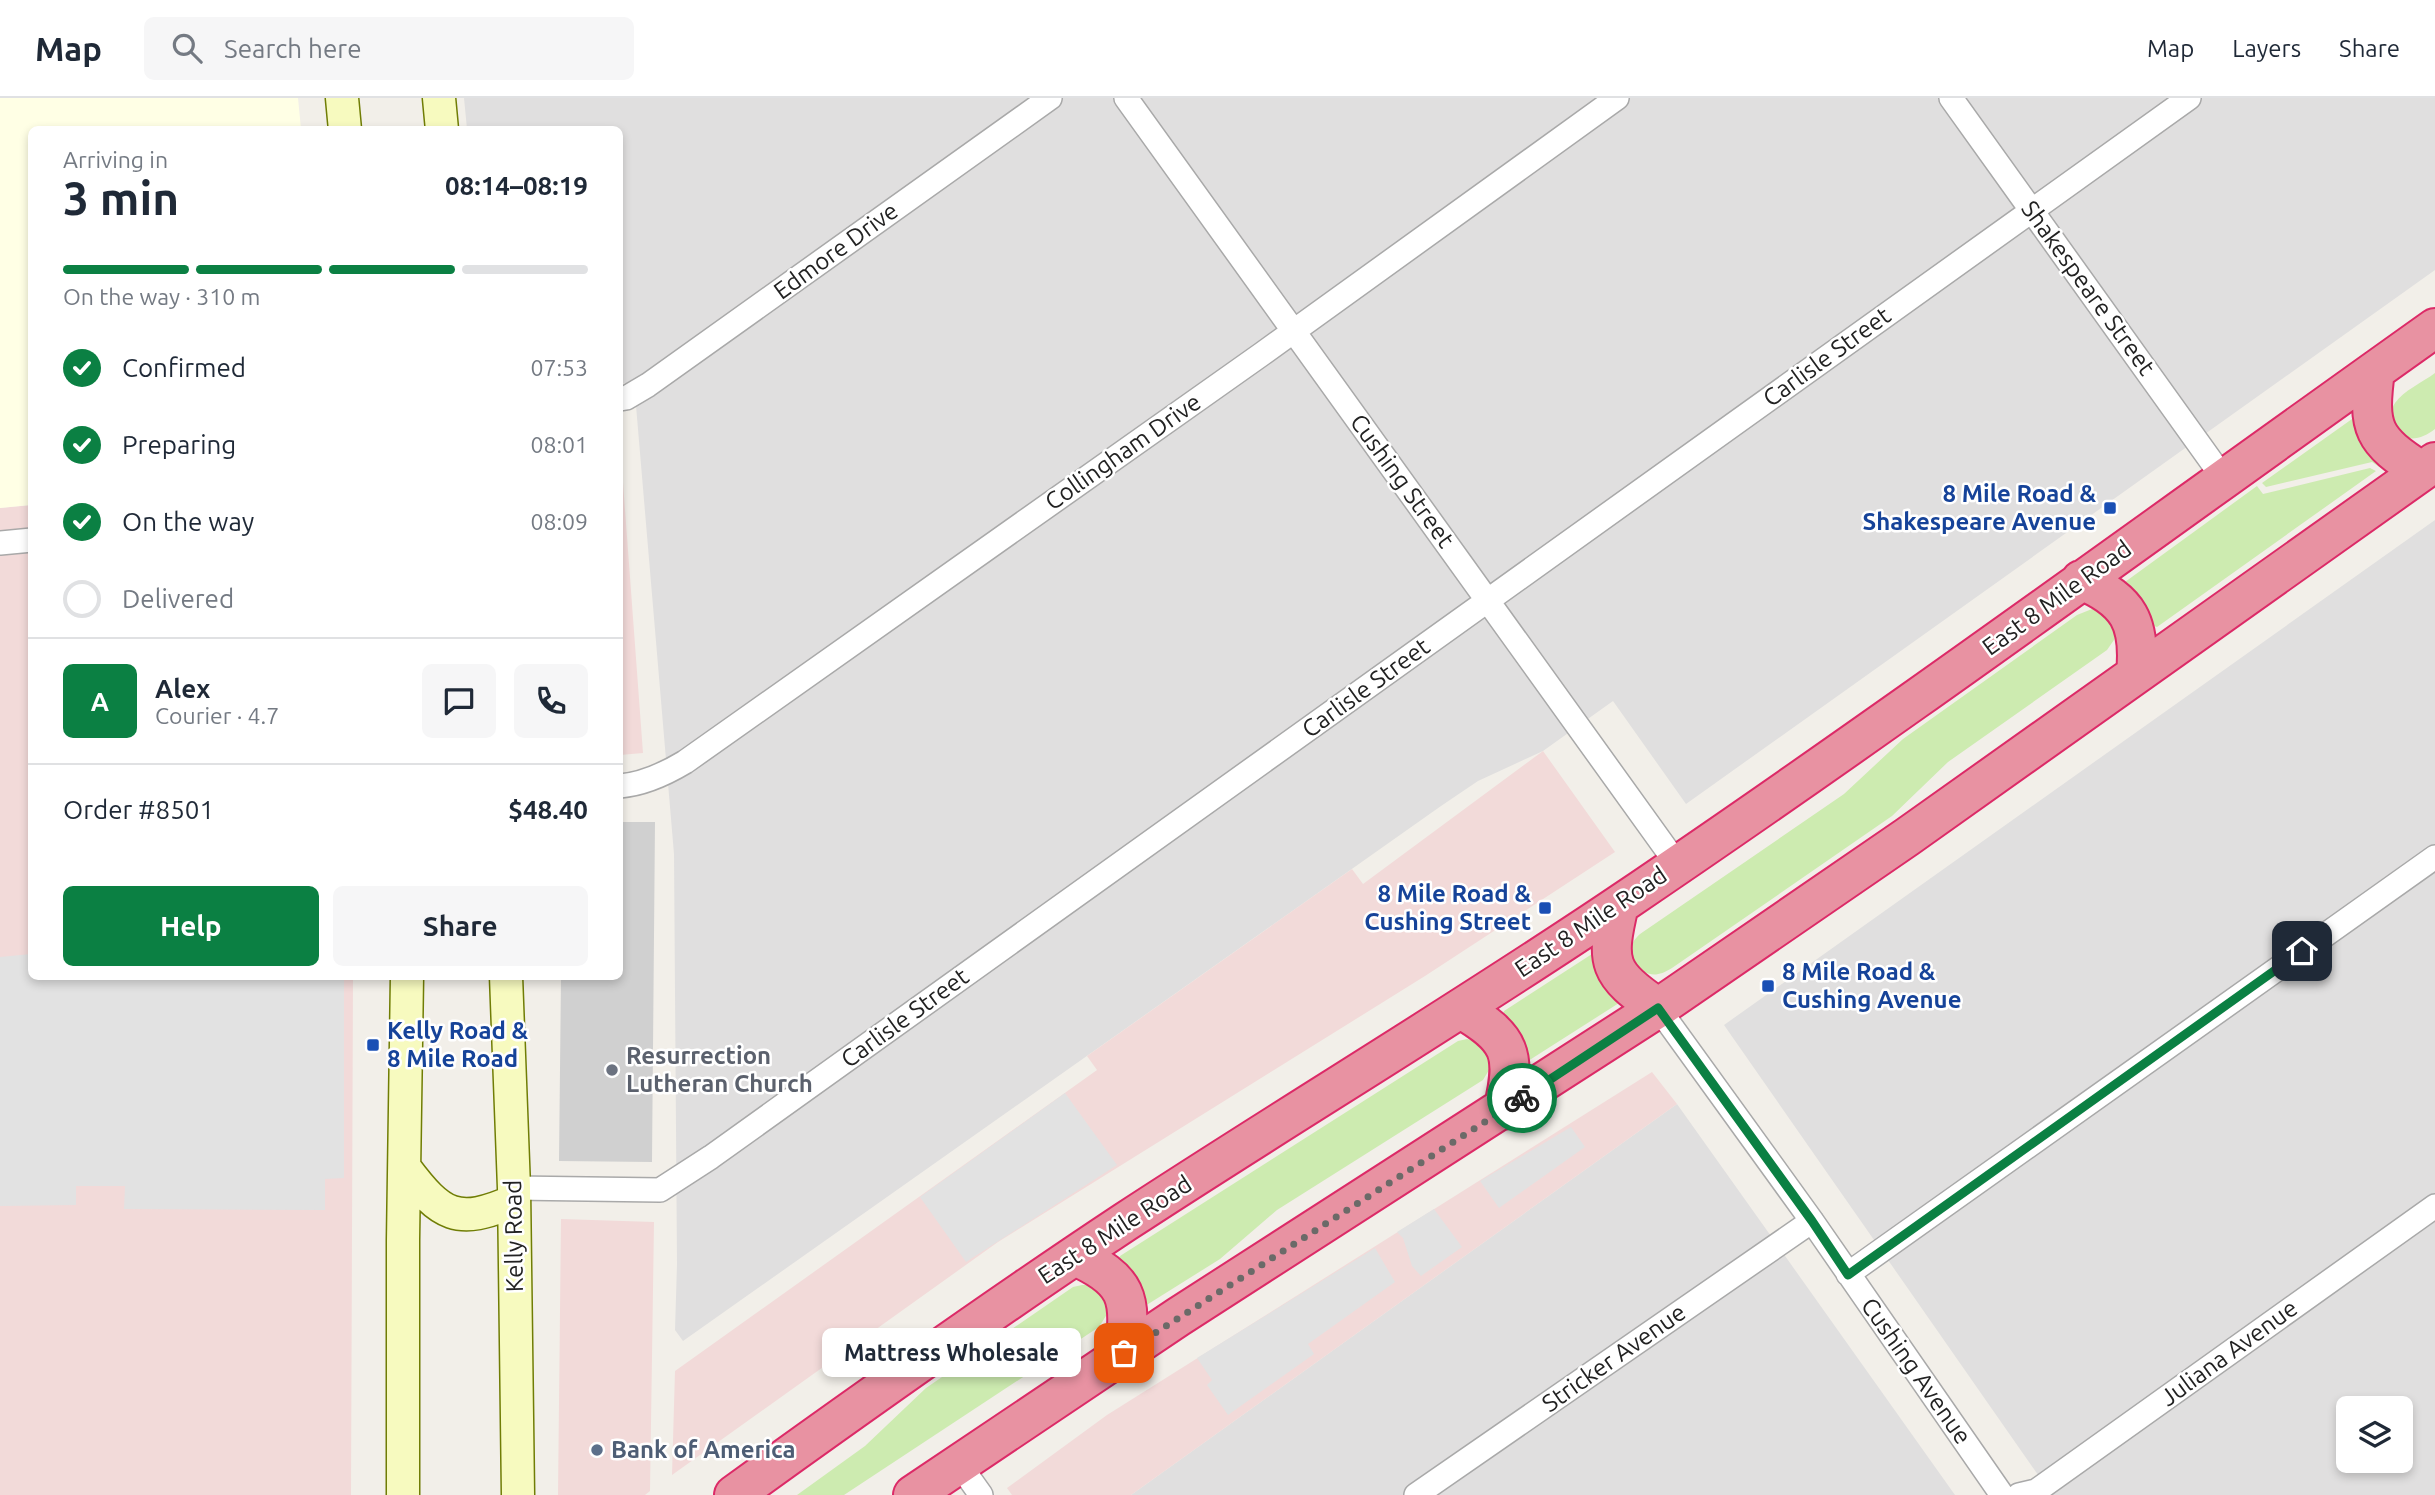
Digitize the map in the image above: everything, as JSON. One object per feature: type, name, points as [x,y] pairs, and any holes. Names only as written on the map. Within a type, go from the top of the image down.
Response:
[{"type":"highway","name":"East 8 Mile Road","points":[[734,1495],[918,1362],[1075,1256],[1619,905],[2435,328]]},
{"type":"highway","points":[[913,1495],[1124,1353],[1658,1008],[1918,830],[2136,674],[2430,474],[2391,451],[2378,435],[2371,411],[2375,371]]},
{"type":"highway","points":[[2081,580],[2111,596],[2128,613],[2138,638],[2136,674]]},
{"type":"highway","points":[[1619,905],[1611,942],[1615,968],[1628,986],[1658,1008]]},
{"type":"highway","points":[[1461,1009],[1490,1027],[1503,1043],[1510,1066],[1503,1110]]},
{"type":"highway","points":[[1075,1256],[1105,1272],[1121,1288],[1128,1314],[1124,1353]]},
{"type":"street","points":[[342,98],[345,126]]},
{"type":"street","points":[[439,98],[442,126]]},
{"type":"street","name":"Edmore Drive","points":[[623,398],[648,385],[1050,98]]},
{"type":"street","name":"Cushing Street","points":[[1126,98],[1677,864]]},
{"type":"street","name":"Collingham Drive","points":[[623,786],[634,785],[666,774],[685,762],[1294,331],[1617,98]]},
{"type":"street","name":"Shakespeare Street","points":[[1951,98],[2224,479]]},
{"type":"street","name":"Carlisle Street","points":[[514,1195],[660,1190],[711,1157],[2189,98]]},
{"type":"street","points":[[0,543],[28,540]]},
{"type":"street","points":[[1848,1275],[2435,857]]},
{"type":"street","points":[[403,1495],[407,980]]},
{"type":"street","name":"Kelly Road","points":[[506,980],[514,1195],[518,1495]]},
{"type":"street","name":"Cushing Avenue","points":[[1658,1008],[1812,1221],[2002,1495]]},
{"type":"street","points":[[405,1168],[423,1192],[450,1211],[462,1215],[476,1215],[514,1195]]},
{"type":"street","name":"Juliana Avenue","points":[[2020,1495],[2036,1491],[2435,1206]]},
{"type":"street","name":"Stricker Avenue","points":[[1416,1495],[1812,1221]]},
{"type":"street","points":[[959,1464],[981,1495]]},
{"type":"shaded area","points":[[0,98],[298,98],[301,126],[28,126],[28,505],[0,508]]},
{"type":"shaded area","points":[[464,98],[2435,98],[2435,270],[1686,804],[1613,701],[1543,751],[1478,781],[1441,806],[683,1341],[675,1330],[677,1264],[674,854],[634,382],[623,384],[623,126],[467,126]]},
{"type":"shaded area","points":[[623,483],[643,753],[623,755]]},
{"type":"shaded area","points":[[28,505],[28,980],[353,980],[351,1495],[0,1495],[0,508]]},
{"type":"shaded area","points":[[2435,520],[2435,1495],[2052,1495],[1724,1025]]},
{"type":"shaded area","points":[[1543,751],[1615,852],[1425,976],[998,1242],[672,1475],[675,1371],[1097,1070],[1087,1056],[1352,869],[1363,884]]},
{"type":"shaded area","points":[[623,822],[655,822],[652,1162],[559,1161],[561,980],[623,980]]},
{"type":"shaded area","points":[[28,954],[28,980],[344,980],[344,1178],[325,1179],[325,1210],[124,1209],[125,1186],[76,1186],[76,1205],[0,1206],[0,957]]},
{"type":"shaded area","points":[[1652,1072],[1677,1104],[1131,1495],[1012,1495],[1007,1488],[1107,1415]]},
{"type":"shaded area","points":[[1065,1093],[1117,1165],[966,1262],[920,1197]]},
{"type":"shaded area","points":[[1677,1104],[1955,1495],[1131,1495]]},
{"type":"shaded area","points":[[1571,1127],[1585,1147],[1499,1208],[1480,1181]]},
{"type":"shaded area","points":[[1434,1209],[1462,1247],[1421,1276],[1412,1266],[1403,1238],[1397,1232]]},
{"type":"shaded area","points":[[561,1219],[654,1222],[650,1491],[645,1495],[558,1495]]},
{"type":"shaded area","points":[[1375,1248],[1395,1282],[1308,1344],[1314,1354],[1228,1415],[1207,1385],[1212,1380],[1197,1358]]},
{"type":"green space","points":[[2435,373],[2435,429],[2418,438],[2407,438],[2397,431],[2392,414],[2393,406],[2403,395]]},
{"type":"green space","points":[[2355,419],[2382,465],[2381,468],[2372,462],[2266,487],[2262,483]]},
{"type":"green space","points":[[2370,468],[2376,471],[2157,627],[2151,625],[2144,605],[2125,582],[2257,486],[2263,494]]},
{"type":"green space","points":[[2092,609],[2109,615],[2116,637],[2107,650],[1948,762],[1892,816],[1672,968],[1652,974],[1633,965],[1631,948],[1640,934],[1844,794],[1903,739],[2077,615]]},
{"type":"green space","points":[[1592,954],[1619,1003],[1528,1061],[1503,1014],[1504,1011]]},
{"type":"green space","points":[[1467,1039],[1483,1043],[1492,1065],[1483,1080],[1277,1210],[1220,1259],[1145,1306],[1119,1259],[1120,1256],[1458,1041]]},
{"type":"green space","points":[[1082,1285],[1099,1288],[1109,1311],[1099,1327],[844,1495],[797,1495],[865,1446],[926,1388],[1073,1287]]},
{"type":"way so far","points":[[1124,1353],[1234,1280],[1522,1098]]},
{"type":"place","name":"8 Mile Road & Shakespeare Avenue","points":[[2110,508]]},
{"type":"place","name":"8 Mile Road & Cushing Street","points":[[1545,908]]},
{"type":"place","name":"8 Mile Road & Cushing Avenue","points":[[1768,986]]},
{"type":"place","name":"Kelly Road & 8 Mile Road","points":[[373,1045]]},
{"type":"place","name":"Resurrection Lutheran Church","points":[[612,1070]]},
{"type":"place","name":"Mattress Wholesale","points":[[1124,1353]]},
{"type":"place","name":"Bank of America","points":[[597,1450]]},
{"type":"route","points":[[1522,1098],[1658,1008],[1848,1275],[2302,951]]}]
